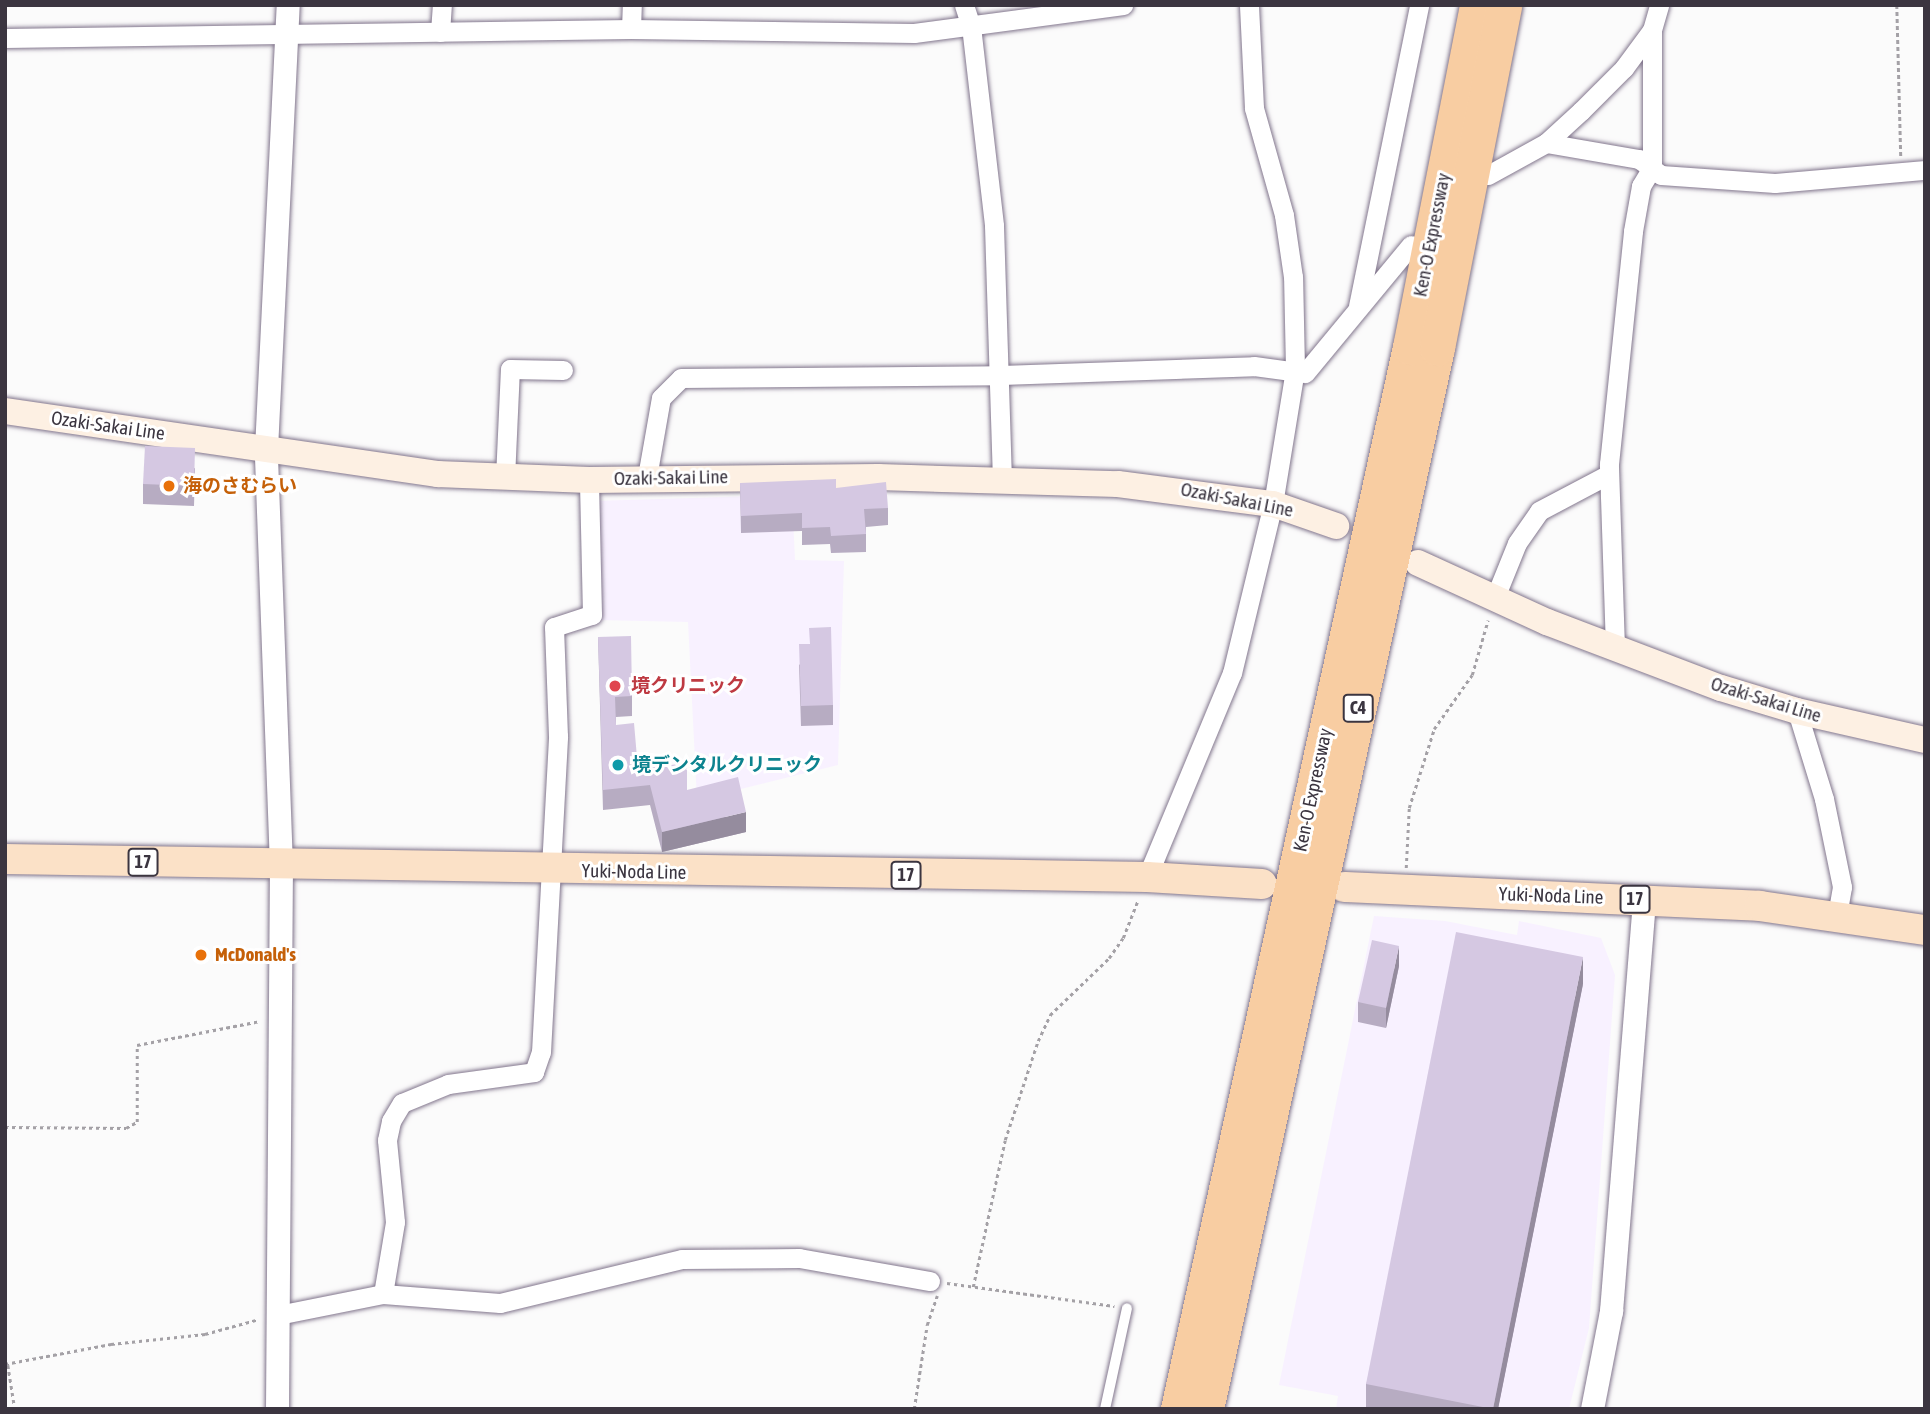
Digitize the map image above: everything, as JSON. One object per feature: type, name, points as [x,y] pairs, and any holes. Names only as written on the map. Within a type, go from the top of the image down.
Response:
[{"type":"highway","name":"Ken-O Expressway","points":[[1178,1409],[1410,347],[1477,5]]},
{"type":"highway","name":"Ken-O Expressway","points":[[1206,1409],[1437,348],[1504,5]]},
{"type":"main road","name":"Ozaki-Sakai Line","points":[[5,411],[391,468],[505,478],[1002,479],[1174,488],[1273,504],[1336,526]]},
{"type":"main road","name":"Ozaki-Sakai Line","points":[[1418,563],[1494,600],[1615,648],[1797,711],[1925,740]]},
{"type":"main road","name":"Yuki-Noda Line","points":[[5,859],[549,871],[1147,877],[1262,884]]},
{"type":"main road","name":"Yuki-Noda Line","points":[[1344,887],[1760,906],[1837,915],[1925,930]]},
{"type":"street","points":[[277,1409],[281,866],[266,449],[288,5]]},
{"type":"street","points":[[440,32],[442,5]]},
{"type":"street","points":[[631,29],[632,5]]},
{"type":"street","points":[[964,5],[971,26],[994,226],[1002,375],[1002,479]]},
{"type":"street","points":[[5,38],[631,29],[915,33],[1123,5]]},
{"type":"street","points":[[1147,877],[1232,673],[1273,504],[1295,369],[1293,277],[1284,215],[1254,108],[1249,5]]},
{"type":"street","points":[[1358,309],[1419,5]]},
{"type":"street","points":[[1615,648],[1609,474],[1633,231],[1641,186],[1652,168],[1652,30],[1659,5]]},
{"type":"street","points":[[1488,176],[1546,143],[1624,68],[1652,30]]},
{"type":"street","points":[[1546,143],[1639,159],[1661,175],[1775,183],[1925,170]]},
{"type":"street","points":[[647,477],[661,398],[681,378],[1295,369],[1305,373],[1411,245]]},
{"type":"street","points":[[505,478],[510,369],[563,370]]},
{"type":"street","points":[[1494,600],[1517,543],[1539,511],[1576,488],[1609,474]]},
{"type":"street","points":[[383,1294],[395,1222],[387,1140],[391,1121],[402,1103],[447,1084],[534,1072],[538,1062],[547,976],[549,871],[558,736],[554,627],[592,615],[589,480]]},
{"type":"street","points":[[1797,711],[1824,799],[1842,887],[1837,915]]},
{"type":"street","points":[[1592,1409],[1611,1311],[1644,900]]},
{"type":"street","points":[[278,1315],[383,1294],[500,1303],[682,1259],[799,1258],[934,1287]]},
{"type":"lane","points":[[1105,1409],[1127,1308]]},
{"type":"path","points":[[1897,5],[1901,173]]},
{"type":"path","points":[[1404,890],[1409,808],[1430,742],[1472,675],[1494,600]]},
{"type":"path","points":[[973,1287],[1004,1140],[1038,1041],[1050,1015],[1123,938],[1147,877]]},
{"type":"path","points":[[5,1127],[127,1128],[137,1122],[137,1045],[281,1017]]},
{"type":"path","points":[[914,1409],[934,1287],[973,1287],[1127,1308]]},
{"type":"path","points":[[15,1409],[7,1365],[111,1345],[205,1334],[278,1315]]},
{"type":"shaded area","points":[[792,495],[795,560],[844,561],[838,765],[697,800],[688,622],[597,620],[595,501]]},
{"type":"shaded area","points":[[1374,916],[1445,921],[1517,935],[1519,921],[1601,938],[1615,975],[1589,1328],[1569,1409],[1336,1409],[1338,1396],[1279,1385]]},
{"type":"building","points":[[145,446],[195,448],[194,486],[143,484]]},
{"type":"building","points":[[836,479],[836,488],[886,482],[888,508],[864,509],[866,534],[831,536],[830,527],[802,528],[802,513],[741,516],[740,483]]},
{"type":"building","points":[[831,627],[833,705],[801,706],[799,644],[810,644],[809,628]]},
{"type":"building","points":[[631,636],[632,696],[615,697],[616,725],[634,723],[638,769],[687,763],[687,790],[738,777],[746,812],[662,832],[650,785],[603,790],[598,637]]},
{"type":"building","points":[[1456,932],[1583,957],[1493,1409],[1366,1384]]},
{"type":"building","points":[[1372,940],[1399,946],[1386,1008],[1358,1002]]},
{"type":"place","name":"海のさむらい","points":[[169,486]]},
{"type":"place","name":"境クリニック","points":[[615,686]]},
{"type":"place","name":"境デンタルクリニック","points":[[618,765]]},
{"type":"place","name":"McDonald's","points":[[201,955]]}]
